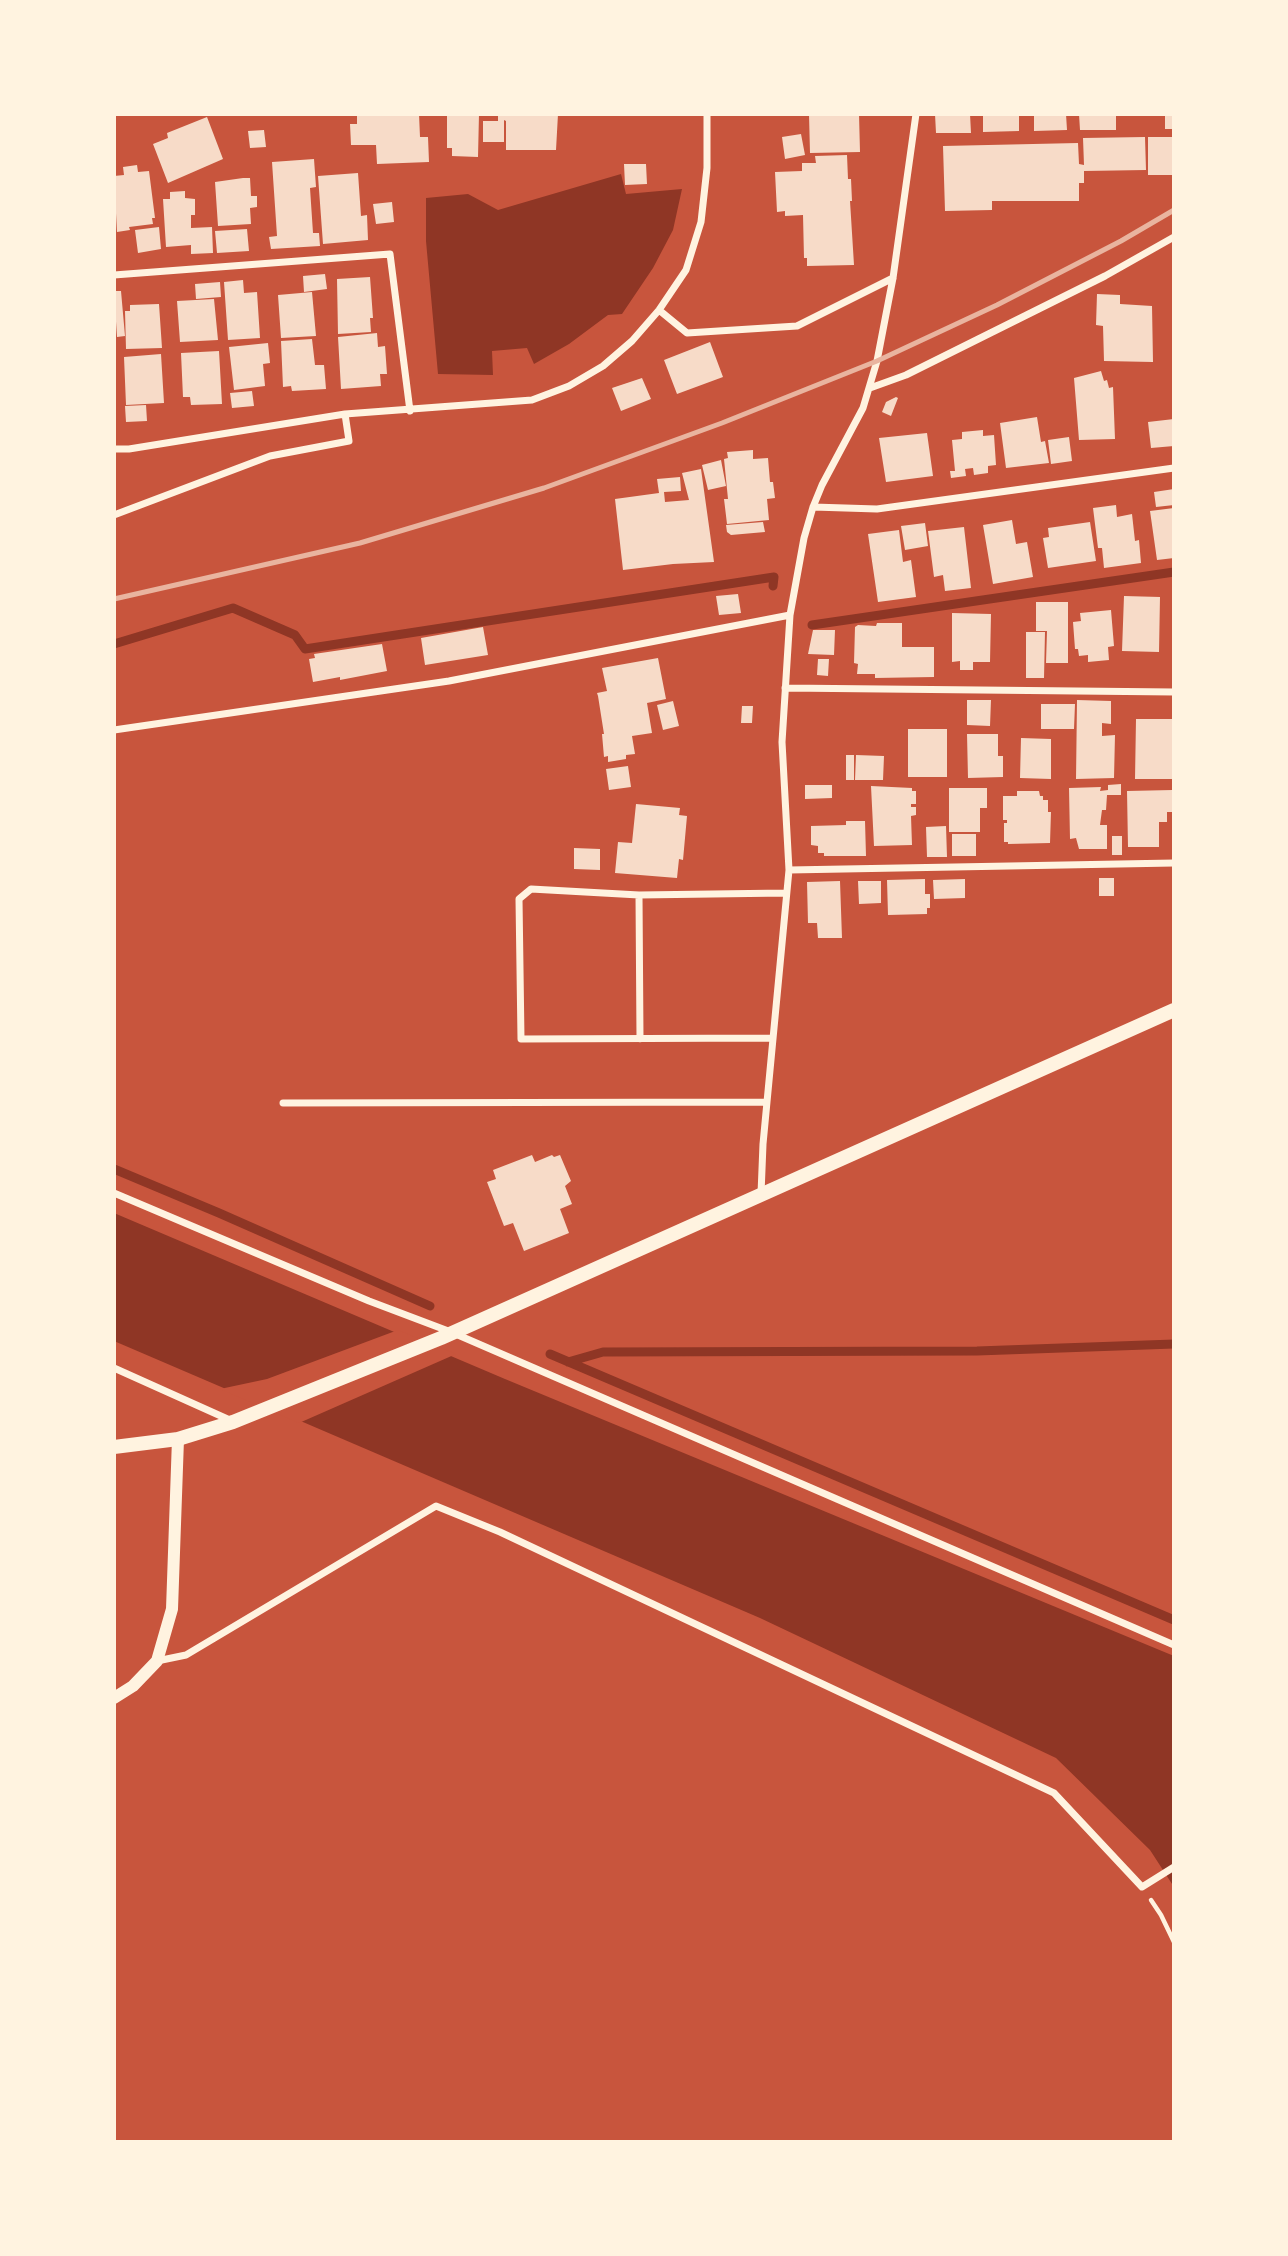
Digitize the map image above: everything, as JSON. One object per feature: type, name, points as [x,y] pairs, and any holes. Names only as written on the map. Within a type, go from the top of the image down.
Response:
[{"type":"main road","points":[[114,1447],[178,1439],[253,1415],[446,1335],[1174,1010]]},
{"type":"street","points":[[114,449],[129,449],[345,414],[532,400],[569,386],[603,366],[623,350],[659,310],[686,270],[701,222],[708,168],[707,114]]},
{"type":"street","points":[[761,1195],[772,1038],[789,870],[782,742],[790,615],[804,538],[813,507],[863,408],[877,361],[893,278],[916,114]]},
{"type":"street","points":[[870,388],[918,369],[1105,276],[1174,237]]},
{"type":"street","points":[[114,275],[390,254],[410,411]]},
{"type":"street","points":[[659,310],[687,333],[797,326],[893,278]]},
{"type":"street","points":[[114,515],[270,456],[349,441],[345,414]]},
{"type":"street","points":[[813,507],[877,509],[1174,468]]},
{"type":"street","points":[[114,730],[449,681],[790,615]]},
{"type":"street","points":[[785,688],[1174,692]]},
{"type":"street","points":[[789,870],[1174,863]]},
{"type":"street","points":[[772,1038],[521,1040],[519,899],[531,889],[639,895],[786,892]]},
{"type":"street","points":[[639,895],[640,1039]]},
{"type":"street","points":[[283,1103],[767,1102]]},
{"type":"street","points":[[114,1193],[1174,1645]]},
{"type":"street","points":[[114,1368],[233,1422]]},
{"type":"street","points":[[114,1698],[133,1686],[157,1661],[172,1609],[178,1439]]},
{"type":"street","points":[[157,1661],[186,1655],[436,1506],[500,1532],[1054,1793],[1142,1887],[1174,1867]]},
{"type":"path","points":[[1142,1887],[1161,1915],[1174,1942]]},
{"type":"shaded area","points":[[621,174],[626,194],[682,189],[673,230],[653,268],[622,314],[608,315],[569,344],[534,364],[527,348],[492,351],[493,375],[438,374],[426,241],[426,198],[468,194],[498,210]]},
{"type":"shaded area","points":[[114,1213],[505,1379],[1174,1656],[1174,1887],[1150,1850],[1056,1758],[760,1618],[114,1341]]},
{"type":"pier","points":[[398,1330],[456,1354],[299,1423],[220,1389],[267,1379]]},
{"type":"building","points":[[357,114],[419,114],[420,137],[428,137],[429,162],[377,164],[376,145],[351,145],[350,124],[357,124]]},
{"type":"building","points":[[447,114],[479,114],[478,157],[452,156],[452,148],[447,148]]},
{"type":"building","points":[[498,114],[558,114],[556,150],[506,150],[504,120],[504,142],[483,142],[483,121],[498,121]]},
{"type":"building","points":[[809,114],[859,114],[860,152],[810,153]]},
{"type":"building","points":[[935,114],[970,114],[971,133],[936,133]]},
{"type":"building","points":[[983,114],[1019,114],[1019,131],[983,132]]},
{"type":"building","points":[[1034,114],[1066,114],[1067,130],[1034,131]]},
{"type":"building","points":[[1079,114],[1116,114],[1116,130],[1080,130]]},
{"type":"building","points":[[1165,114],[1174,114],[1174,129],[1165,129]]},
{"type":"building","points":[[207,117],[223,159],[168,183],[153,144],[168,138],[167,133]]},
{"type":"building","points":[[264,130],[266,147],[250,148],[248,131]]},
{"type":"building","points":[[801,134],[805,155],[785,159],[782,137]]},
{"type":"building","points":[[1145,137],[1146,170],[1084,171],[1084,183],[1079,183],[1079,201],[992,201],[992,210],[945,211],[943,146],[1078,143],[1079,164],[1084,165],[1083,138]]},
{"type":"building","points":[[1148,137],[1174,137],[1174,175],[1148,175]]},
{"type":"building","points":[[847,155],[848,179],[851,179],[854,265],[807,266],[807,258],[804,258],[803,215],[785,216],[785,211],[777,212],[775,172],[802,171],[802,163],[816,163],[815,156]]},
{"type":"building","points":[[314,159],[316,187],[310,188],[313,233],[319,233],[320,246],[271,249],[269,237],[277,236],[272,162]]},
{"type":"building","points":[[624,164],[646,164],[647,184],[625,185]]},
{"type":"building","points":[[137,165],[138,172],[149,171],[155,218],[152,218],[153,224],[129,227],[130,230],[117,232],[114,176],[124,175],[123,167]]},
{"type":"building","points":[[358,173],[361,216],[367,215],[368,240],[323,244],[318,176]]},
{"type":"building","points":[[250,178],[251,196],[257,196],[257,207],[250,208],[251,224],[218,226],[215,182]]},
{"type":"building","points":[[185,191],[185,198],[195,199],[195,215],[191,215],[191,228],[212,227],[213,253],[191,254],[191,245],[166,247],[163,199],[170,199],[170,192]]},
{"type":"building","points":[[392,202],[394,222],[376,224],[373,204]]},
{"type":"building","points":[[159,227],[161,249],[138,253],[135,230]]},
{"type":"building","points":[[247,229],[249,251],[217,253],[215,231]]},
{"type":"building","points":[[325,274],[327,289],[304,292],[303,276]]},
{"type":"building","points":[[370,277],[373,318],[370,318],[371,332],[338,334],[337,279]]},
{"type":"building","points":[[243,280],[244,293],[257,292],[260,338],[228,340],[224,282]]},
{"type":"building","points":[[220,282],[221,297],[196,299],[195,284]]},
{"type":"building","points":[[114,291],[121,291],[125,336],[117,337]]},
{"type":"building","points":[[312,292],[316,336],[281,338],[278,295]]},
{"type":"building","points":[[1097,294],[1120,295],[1120,304],[1152,306],[1153,362],[1104,361],[1103,326],[1096,325]]},
{"type":"building","points":[[214,299],[218,340],[180,342],[177,301]]},
{"type":"building","points":[[159,304],[162,348],[126,349],[125,311],[130,311],[130,305]]},
{"type":"building","points":[[377,333],[378,347],[385,346],[387,374],[380,374],[381,386],[341,389],[338,337]]},
{"type":"building","points":[[312,339],[315,365],[324,365],[326,389],[292,391],[291,386],[283,387],[281,341]]},
{"type":"building","points":[[710,342],[723,377],[677,394],[664,360]]},
{"type":"building","points":[[268,343],[270,363],[263,364],[265,386],[234,390],[229,347]]},
{"type":"building","points":[[219,351],[222,404],[191,405],[190,397],[183,397],[181,353]]},
{"type":"building","points":[[161,354],[164,403],[126,405],[124,357]]},
{"type":"building","points":[[1101,371],[1109,388],[1113,387],[1115,439],[1079,440],[1074,378]]},
{"type":"building","points":[[642,378],[651,399],[621,411],[612,388]]},
{"type":"building","points":[[252,391],[254,406],[232,408],[230,393]]},
{"type":"building","points":[[898,398],[891,416],[882,412],[886,402]]},
{"type":"building","points":[[146,405],[147,421],[126,422],[125,406]]},
{"type":"building","points":[[1037,417],[1041,442],[1045,441],[1049,463],[1006,468],[1000,423]]},
{"type":"building","points":[[1174,419],[1174,446],[1151,448],[1148,422]]},
{"type":"building","points":[[983,430],[983,436],[994,435],[996,465],[988,466],[988,473],[974,475],[973,468],[965,469],[966,476],[951,478],[950,471],[955,471],[952,440],[962,439],[962,432]]},
{"type":"building","points":[[927,433],[933,476],[886,482],[879,438]]},
{"type":"building","points":[[1069,437],[1072,461],[1051,464],[1048,440]]},
{"type":"building","points":[[753,450],[753,459],[768,458],[770,482],[773,482],[775,498],[767,499],[769,520],[727,524],[724,499],[728,499],[724,459],[728,458],[727,452]]},
{"type":"building","points":[[721,460],[726,486],[708,490],[702,465]]},
{"type":"building","points":[[701,469],[714,562],[623,570],[615,499],[659,493],[657,479],[680,477],[681,491],[664,492],[665,502],[689,500],[682,473]]},
{"type":"building","points":[[1174,489],[1174,505],[1156,507],[1154,492]]},
{"type":"building","points":[[1116,505],[1117,517],[1132,514],[1135,541],[1139,540],[1141,563],[1104,568],[1102,548],[1098,548],[1093,508]]},
{"type":"building","points":[[1174,508],[1174,558],[1157,560],[1150,511]]},
{"type":"building","points":[[1012,520],[1016,544],[1027,542],[1033,577],[993,584],[983,525]]},
{"type":"building","points":[[763,522],[765,532],[731,535],[727,532],[726,525]]},
{"type":"building","points":[[1090,522],[1096,561],[1048,568],[1043,538],[1049,537],[1048,528]]},
{"type":"building","points":[[925,523],[928,546],[905,550],[901,526]]},
{"type":"building","points":[[964,527],[971,588],[945,591],[943,575],[934,577],[928,531]]},
{"type":"building","points":[[899,530],[903,562],[911,560],[916,597],[878,602],[868,534]]},
{"type":"building","points":[[738,594],[741,613],[719,615],[716,596]]},
{"type":"building","points":[[1124,596],[1160,597],[1159,652],[1122,651]]},
{"type":"building","points":[[1036,602],[1068,602],[1068,663],[1046,663],[1047,631],[1036,631]]},
{"type":"building","points":[[1111,610],[1114,646],[1108,647],[1109,660],[1088,662],[1088,655],[1079,656],[1078,649],[1075,649],[1073,622],[1081,621],[1080,613]]},
{"type":"building","points":[[952,613],[991,614],[990,662],[973,662],[973,670],[960,670],[960,661],[952,662]]},
{"type":"building","points":[[877,623],[902,623],[902,647],[934,647],[934,677],[875,678],[875,674],[857,674],[858,664],[854,663],[855,627],[876,626]]},
{"type":"building","points":[[483,627],[488,655],[425,665],[421,638]]},
{"type":"building","points":[[813,630],[835,630],[834,655],[808,654]]},
{"type":"building","points":[[1026,632],[1045,632],[1044,678],[1026,678]]},
{"type":"building","points":[[382,644],[387,671],[313,682],[309,659],[315,658],[314,654]]},
{"type":"building","points":[[658,658],[666,699],[647,703],[652,733],[632,736],[635,754],[626,755],[626,759],[608,762],[608,756],[604,757],[604,734],[597,693],[607,691],[602,668]]},
{"type":"building","points":[[818,659],[829,659],[828,676],[817,675]]},
{"type":"building","points":[[967,700],[991,700],[990,726],[967,725]]},
{"type":"building","points":[[1077,700],[1111,701],[1111,724],[1102,723],[1102,736],[1115,735],[1114,778],[1076,779]]},
{"type":"building","points":[[673,701],[679,726],[663,730],[657,705]]},
{"type":"building","points":[[1041,704],[1075,704],[1074,729],[1041,729]]},
{"type":"building","points":[[742,706],[753,706],[752,723],[741,723]]},
{"type":"building","points":[[1136,719],[1174,719],[1174,779],[1135,779]]},
{"type":"building","points":[[908,729],[947,729],[947,777],[908,777]]},
{"type":"building","points":[[967,734],[998,734],[998,756],[1003,756],[1003,777],[968,778]]},
{"type":"building","points":[[1021,738],[1051,739],[1051,779],[1020,778]]},
{"type":"building","points":[[846,755],[854,755],[854,780],[846,780]]},
{"type":"building","points":[[856,755],[884,756],[883,780],[855,780]]},
{"type":"building","points":[[628,766],[631,787],[609,790],[606,769]]},
{"type":"building","points":[[1121,784],[1121,795],[1107,795],[1106,810],[1102,810],[1100,825],[1107,825],[1107,849],[1079,849],[1076,838],[1070,839],[1069,788],[1101,787],[1100,791],[1108,790],[1108,785]]},
{"type":"building","points":[[805,785],[832,785],[832,798],[805,799]]},
{"type":"building","points":[[871,786],[912,788],[912,791],[916,791],[916,804],[911,804],[911,807],[916,807],[916,815],[911,816],[912,845],[874,846]]},
{"type":"building","points":[[949,788],[987,788],[987,808],[980,808],[980,832],[949,832]]},
{"type":"building","points":[[1173,790],[1174,812],[1167,812],[1167,822],[1159,822],[1159,847],[1128,847],[1127,791]]},
{"type":"building","points":[[1017,791],[1039,791],[1043,800],[1048,800],[1048,812],[1051,812],[1050,843],[1004,842],[1004,823],[1007,823],[1007,820],[1003,820],[1003,796],[1017,796]]},
{"type":"building","points":[[636,804],[680,808],[679,815],[687,816],[683,860],[679,859],[677,878],[615,873],[618,842],[632,843]]},
{"type":"building","points":[[846,821],[865,821],[866,856],[824,856],[824,853],[818,853],[818,846],[811,845],[811,826],[846,825]]},
{"type":"building","points":[[946,826],[947,857],[927,857],[926,827]]},
{"type":"building","points":[[952,834],[976,834],[976,856],[952,856]]},
{"type":"building","points":[[1112,836],[1122,836],[1122,855],[1112,855]]},
{"type":"building","points":[[574,848],[600,849],[600,870],[574,869]]},
{"type":"building","points":[[1099,878],[1114,878],[1114,896],[1099,896]]},
{"type":"building","points":[[925,879],[925,894],[930,894],[927,914],[888,915],[887,880]]},
{"type":"building","points":[[965,879],[965,898],[934,899],[933,880]]},
{"type":"building","points":[[840,881],[842,938],[818,938],[817,923],[808,923],[807,882]]},
{"type":"building","points":[[858,881],[881,881],[881,903],[859,904]]},
{"type":"building","points":[[532,1155],[535,1162],[552,1155],[560,1155],[571,1181],[565,1186],[572,1204],[560,1209],[569,1233],[524,1251],[513,1223],[504,1226],[487,1182],[496,1179],[493,1170]]},
{"type":"waterway","points":[[812,625],[1174,572]]},
{"type":"waterway","points":[[114,644],[233,608],[295,635],[305,649],[774,577],[773,586]]},
{"type":"waterway","points":[[114,1169],[430,1306]]},
{"type":"waterway","points":[[568,1362],[603,1352],[977,1351],[1174,1344]]},
{"type":"waterway","points":[[550,1354],[1174,1620]]},
{"type":"railway","points":[[114,599],[360,543],[544,488],[722,423],[877,361],[997,305],[1121,241],[1174,210]]}]
